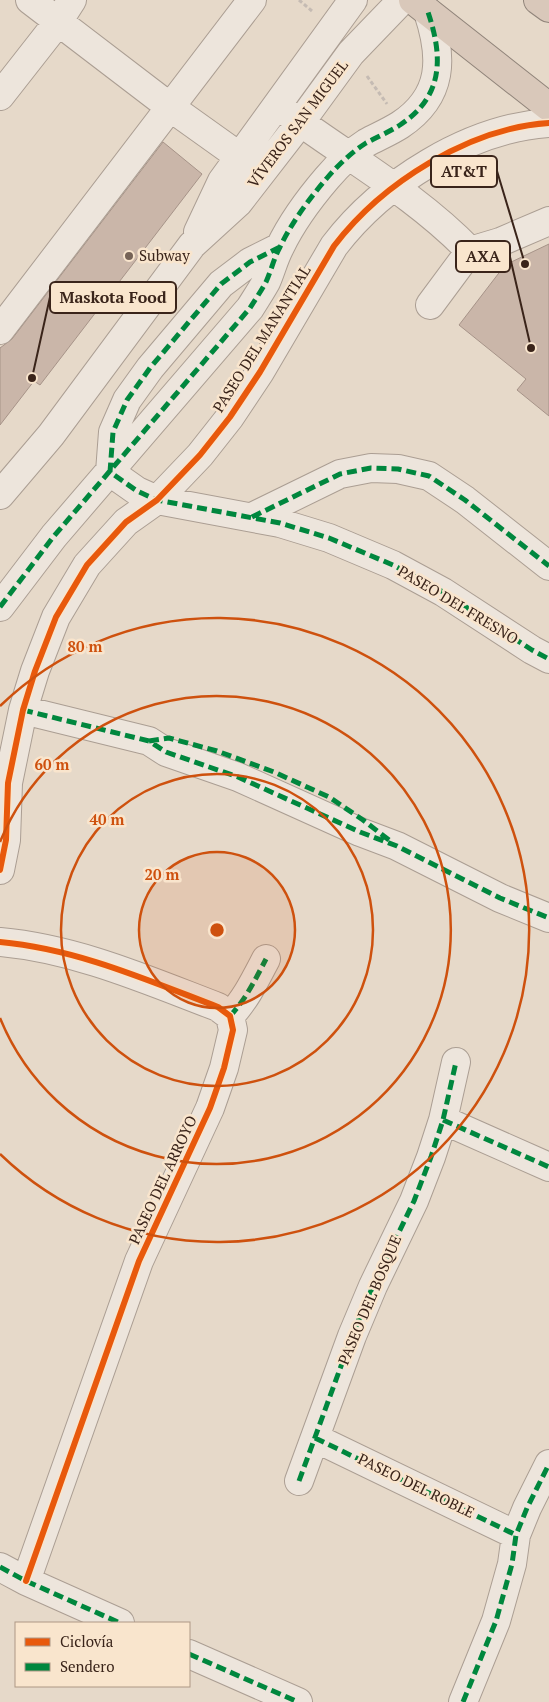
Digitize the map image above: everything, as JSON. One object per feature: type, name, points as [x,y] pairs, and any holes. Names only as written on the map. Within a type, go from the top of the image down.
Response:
[{"type":"highway","points":[[538,0],[549,8]]},
{"type":"highway","points":[[421,6],[549,107]]},
{"type":"street","points":[[30,0],[65,11],[170,107],[240,156]]},
{"type":"street","points":[[0,330],[252,0]]},
{"type":"street","name":"VÍVEROS SAN MIGUEL","points":[[192,245],[222,181],[353,0]]},
{"type":"street","name":"VÍVEROS SAN MIGUEL","points":[[0,495],[51,435],[192,245],[238,203],[351,53],[402,0]]},
{"type":"street","name":"PASEO DEL MANANTIAL","points":[[0,607],[54,536],[250,308],[265,284],[280,247],[303,209],[328,177],[349,155],[405,121],[420,108],[429,96],[436,80],[438,62],[435,32],[421,6]]},
{"type":"street","points":[[0,96],[65,11]]},
{"type":"street","points":[[277,105],[300,123],[395,186],[451,232],[470,251]]},
{"type":"street","name":"PASEO DEL MANANTIAL","points":[[0,870],[6,840],[8,783],[23,710],[35,671],[56,617],[87,565],[126,522],[157,500],[200,455],[230,417],[260,372],[334,246],[378,199],[432,161],[463,145],[496,132],[549,123]]},
{"type":"street","points":[[430,305],[470,251],[500,242],[549,221]]},
{"type":"street","points":[[110,472],[113,432],[127,400],[150,368],[220,284],[250,262],[280,247]]},
{"type":"street","points":[[252,517],[340,474],[371,468],[398,469],[429,476],[465,500],[549,566]]},
{"type":"street","name":"PASEO DEL FRESNO","points":[[110,472],[137,491],[157,500],[280,523],[329,538],[393,565],[443,592],[549,659]]},
{"type":"street","points":[[23,710],[149,741],[168,738],[217,751],[274,772],[329,798],[363,820],[397,846],[500,898],[549,918]]},
{"type":"street","points":[[0,942],[25,944],[59,951],[113,968],[218,1007],[230,1016],[250,990],[266,959]]},
{"type":"street","name":"PASEO DEL ARROYO","points":[[26,1581],[139,1260],[210,1108],[224,1068],[233,1030],[230,1016]]},
{"type":"street","name":"PASEO DEL BOSQUE","points":[[299,1481],[352,1336],[373,1286],[414,1201],[442,1120],[456,1062]]},
{"type":"street","points":[[442,1120],[549,1167]]},
{"type":"street","name":"PASEO DEL ROBLE","points":[[315,1438],[516,1535]]},
{"type":"street","points":[[463,1702],[496,1621],[512,1564],[516,1535],[549,1464]]},
{"type":"street","points":[[0,1567],[26,1581],[118,1622]]},
{"type":"street","points":[[190,1654],[298,1702]]},
{"type":"building","points":[[163,142],[202,174],[40,385],[34,381],[0,425],[0,348],[12,339]]},
{"type":"building","points":[[549,244],[549,416],[517,390],[526,379],[459,325],[505,265]]},
{"type":"marked path","points":[[0,607],[54,536],[250,308],[266,282],[278,251],[290,229],[307,202],[327,178],[356,150],[400,125],[414,114],[425,101],[432,88],[437,60],[436,45],[428,12]]},
{"type":"marked path","points":[[280,247],[250,262],[221,284],[150,368],[127,400],[113,432],[110,472],[137,491],[157,500],[280,523],[329,538],[393,565],[443,592],[549,659]]},
{"type":"marked path","points":[[252,517],[340,474],[371,468],[398,469],[429,476],[465,500],[549,566]]},
{"type":"marked path","points":[[23,710],[149,741],[166,752],[238,777],[360,832],[397,846],[500,898],[549,918]]},
{"type":"marked path","points":[[149,741],[169,738],[217,751],[274,772],[329,797],[389,840]]},
{"type":"marked path","points":[[230,1016],[246,996],[266,959]]},
{"type":"marked path","points":[[299,1481],[352,1336],[373,1286],[414,1201],[431,1157],[443,1120],[456,1062]]},
{"type":"marked path","points":[[443,1120],[549,1167]]},
{"type":"marked path","points":[[315,1438],[516,1535]]},
{"type":"marked path","points":[[463,1702],[496,1621],[512,1564],[516,1535],[549,1464]]},
{"type":"marked path","points":[[0,1567],[26,1581],[118,1622]]},
{"type":"marked path","points":[[190,1654],[298,1702]]},
{"type":"cycle path","points":[[0,870],[6,840],[8,783],[23,710],[35,671],[56,617],[87,565],[126,522],[157,500],[200,455],[230,417],[260,372],[334,246],[354,223],[402,181],[429,163],[458,148],[488,135],[519,127],[549,123]]},
{"type":"cycle path","points":[[0,942],[57,951],[165,986],[218,1007],[230,1016],[233,1030],[224,1068],[210,1108],[139,1261],[26,1581]]},
{"type":"place","name":"Subway","points":[[129,256]]},
{"type":"place","name":"AT&T","points":[[525,264]]},
{"type":"place","name":"AXA","points":[[531,348]]},
{"type":"place","name":"Maskota Food","points":[[32,378]]}]
